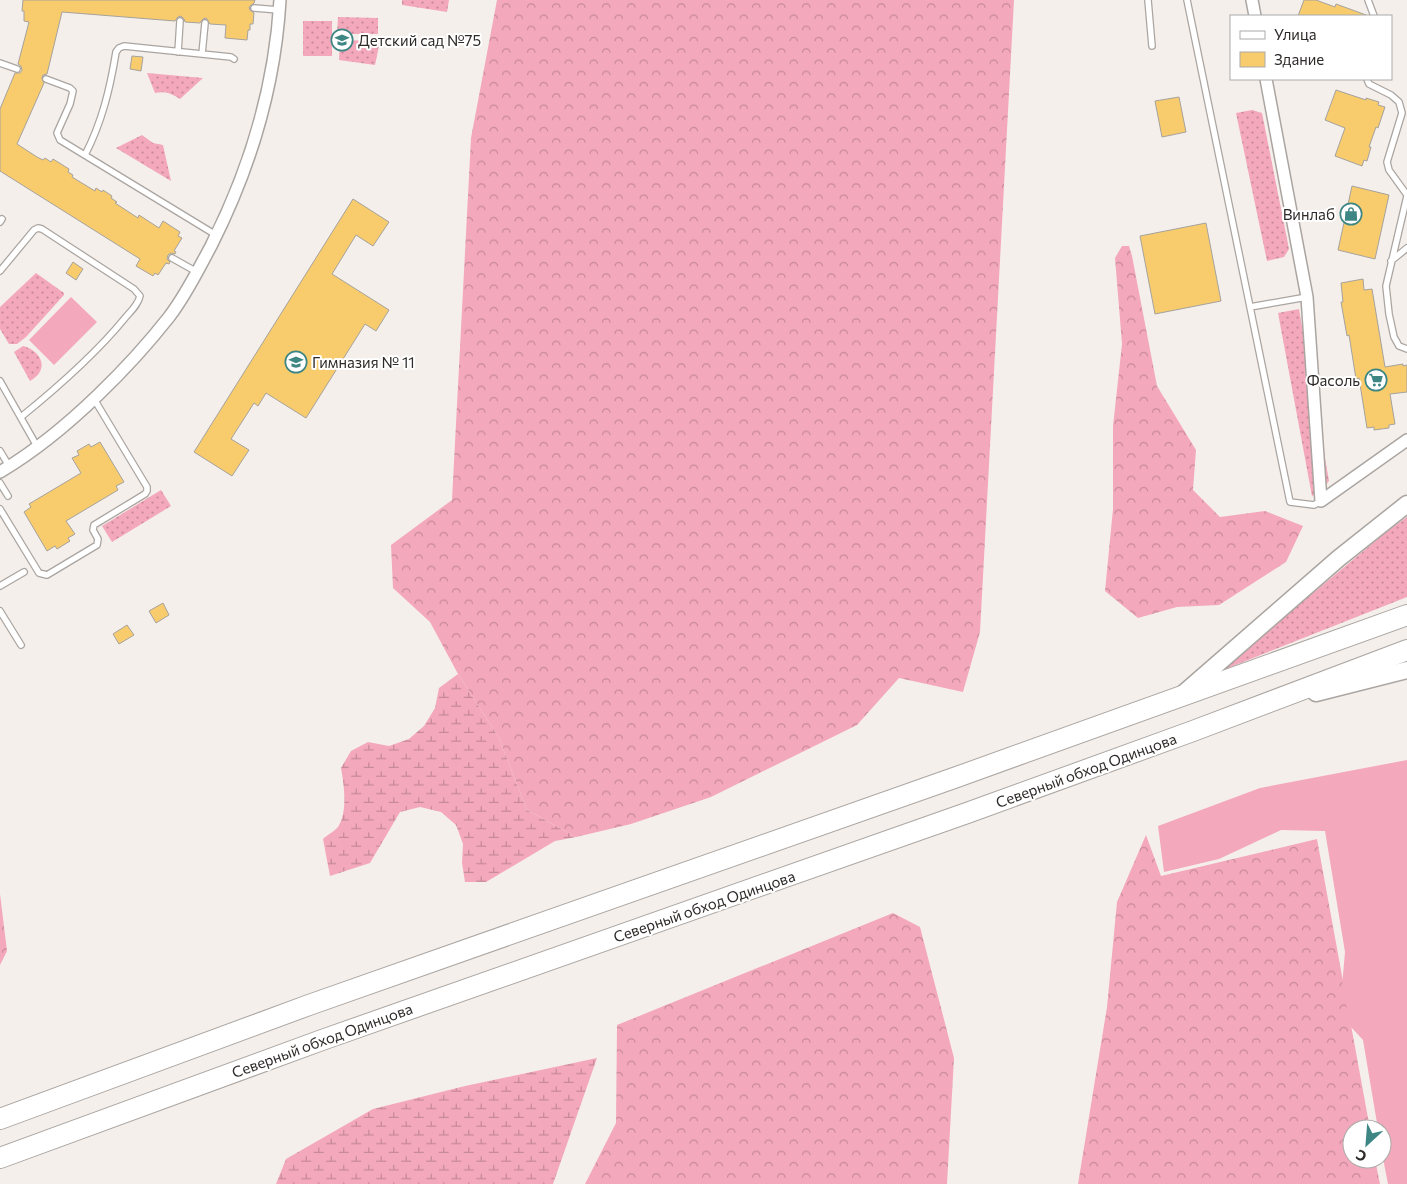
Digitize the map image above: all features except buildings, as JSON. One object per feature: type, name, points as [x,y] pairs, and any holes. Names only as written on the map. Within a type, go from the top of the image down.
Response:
[{"type":"highway","points":[[0,1118],[309,1005],[1407,616]]},
{"type":"highway","name":"Северный обход Одинцова","points":[[0,1158],[331,1036],[958,816],[1253,709],[1407,650]]},
{"type":"main road","points":[[1180,696],[1339,558],[1407,504]]},
{"type":"main road","points":[[1253,709],[1407,670]]},
{"type":"street","points":[[1252,0],[1255,15]]},
{"type":"street","points":[[5,469],[38,448],[120,374],[174,310],[197,272],[231,206],[258,132],[274,56],[279,5]]},
{"type":"street","points":[[1266,80],[1306,296],[1321,501]]},
{"type":"street","points":[[1321,501],[1407,440]]},
{"type":"lane","points":[[1148,0],[1152,46]]},
{"type":"lane","points":[[1187,0],[1290,502],[1314,505],[1321,501]]},
{"type":"lane","points":[[1368,0],[1374,15]]},
{"type":"lane","points":[[254,8],[279,5]]},
{"type":"lane","points":[[178,52],[180,22]]},
{"type":"lane","points":[[202,54],[205,23]]},
{"type":"lane","points":[[85,155],[95,136],[106,105],[116,52],[119,48],[124,46],[231,57],[234,59]]},
{"type":"lane","points":[[0,64],[17,69]]},
{"type":"lane","points":[[46,79],[70,88],[73,91],[70,104],[57,132],[57,137],[60,140],[216,235]]},
{"type":"lane","points":[[1367,80],[1369,84],[1391,95],[1398,102],[1402,113],[1387,162],[1389,170],[1407,196],[1386,286],[1394,337],[1399,346],[1407,350]]},
{"type":"lane","points":[[0,271],[34,230],[38,228],[134,289],[140,296],[138,302],[118,326],[84,362],[20,417]]},
{"type":"lane","points":[[1391,261],[1407,248]]},
{"type":"lane","points":[[172,258],[197,272]]},
{"type":"lane","points":[[1250,307],[1306,296]]},
{"type":"lane","points":[[0,381],[38,448]]},
{"type":"lane","points":[[0,509],[39,573],[47,575],[97,545],[98,540],[93,530],[94,525],[145,494],[147,487],[94,399]]},
{"type":"lane","points":[[0,451],[5,469]]},
{"type":"lane","points":[[0,483],[8,496]]},
{"type":"lane","points":[[0,586],[24,572]]},
{"type":"lane","points":[[0,611],[21,645]]},
{"type":"green space","points":[[402,0],[449,0],[447,12],[402,5]]},
{"type":"green space","points":[[497,0],[1014,0],[980,632],[963,692],[899,678],[857,725],[711,797],[631,824],[576,837],[527,810],[499,738],[458,674],[430,622],[393,588],[391,545],[452,500],[471,138]]},
{"type":"green space","points":[[338,17],[378,18],[378,34],[337,34]]},
{"type":"green space","points":[[303,21],[332,21],[332,56],[303,56]]},
{"type":"green space","points":[[340,40],[380,41],[375,65],[339,60]]},
{"type":"green space","points":[[147,73],[203,78],[180,99],[168,93],[155,93]]},
{"type":"green space","points":[[1252,110],[1262,113],[1289,249],[1284,257],[1267,261],[1236,113]]},
{"type":"green space","points":[[142,135],[153,143],[163,145],[171,181],[116,148]]},
{"type":"green space","points":[[1122,246],[1129,246],[1132,256],[1157,386],[1196,450],[1193,490],[1220,517],[1265,511],[1303,526],[1286,562],[1219,605],[1177,607],[1138,618],[1105,591],[1113,509],[1113,426],[1122,344],[1115,258]]},
{"type":"green space","points":[[36,273],[64,293],[64,295],[26,337],[17,344],[9,344],[0,329],[0,307]]},
{"type":"green space","points":[[71,297],[97,322],[54,365],[29,340]]},
{"type":"green space","points":[[1299,309],[1329,481],[1319,493],[1312,496],[1278,313]]},
{"type":"green space","points":[[23,346],[30,348],[39,356],[42,366],[36,377],[30,381],[14,352]]},
{"type":"green space","points":[[161,490],[171,506],[112,542],[102,526]]},
{"type":"green space","points":[[1407,517],[1407,597],[1218,672],[1390,529]]},
{"type":"green space","points":[[458,674],[499,738],[527,810],[576,837],[555,841],[486,882],[465,882],[462,863],[463,844],[456,825],[441,812],[420,807],[400,812],[370,863],[330,876],[323,839],[338,827],[341,821],[344,798],[341,768],[351,751],[368,742],[389,746],[409,739],[424,726],[435,708],[439,688]]},
{"type":"green space","points":[[1407,760],[1407,1184],[1388,1184],[1385,1169],[1392,1169],[1392,1119],[1376,1119],[1363,1040],[1351,1027],[1342,986],[1345,952],[1325,831],[1281,830],[1219,859],[1164,872],[1158,826],[1260,788]]},
{"type":"green space","points":[[1146,835],[1161,876],[1317,839],[1368,1119],[1342,1119],[1342,1169],[1377,1169],[1380,1184],[1078,1184],[1107,1007],[1117,902]]},
{"type":"green space","points":[[0,894],[7,951],[0,965]]},
{"type":"green space","points":[[893,913],[920,927],[954,1058],[947,1184],[585,1184],[616,1123],[617,1025]]},
{"type":"green space","points":[[597,1058],[553,1184],[276,1184],[286,1159],[373,1109],[465,1086]]},
{"type":"place","name":"Детский сад №75","points":[[342,40]]},
{"type":"place","name":"Винлаб","points":[[1351,214]]},
{"type":"place","name":"Гимназия № 11","points":[[296,362]]},
{"type":"place","name":"Фасоль","points":[[1376,380]]}]
